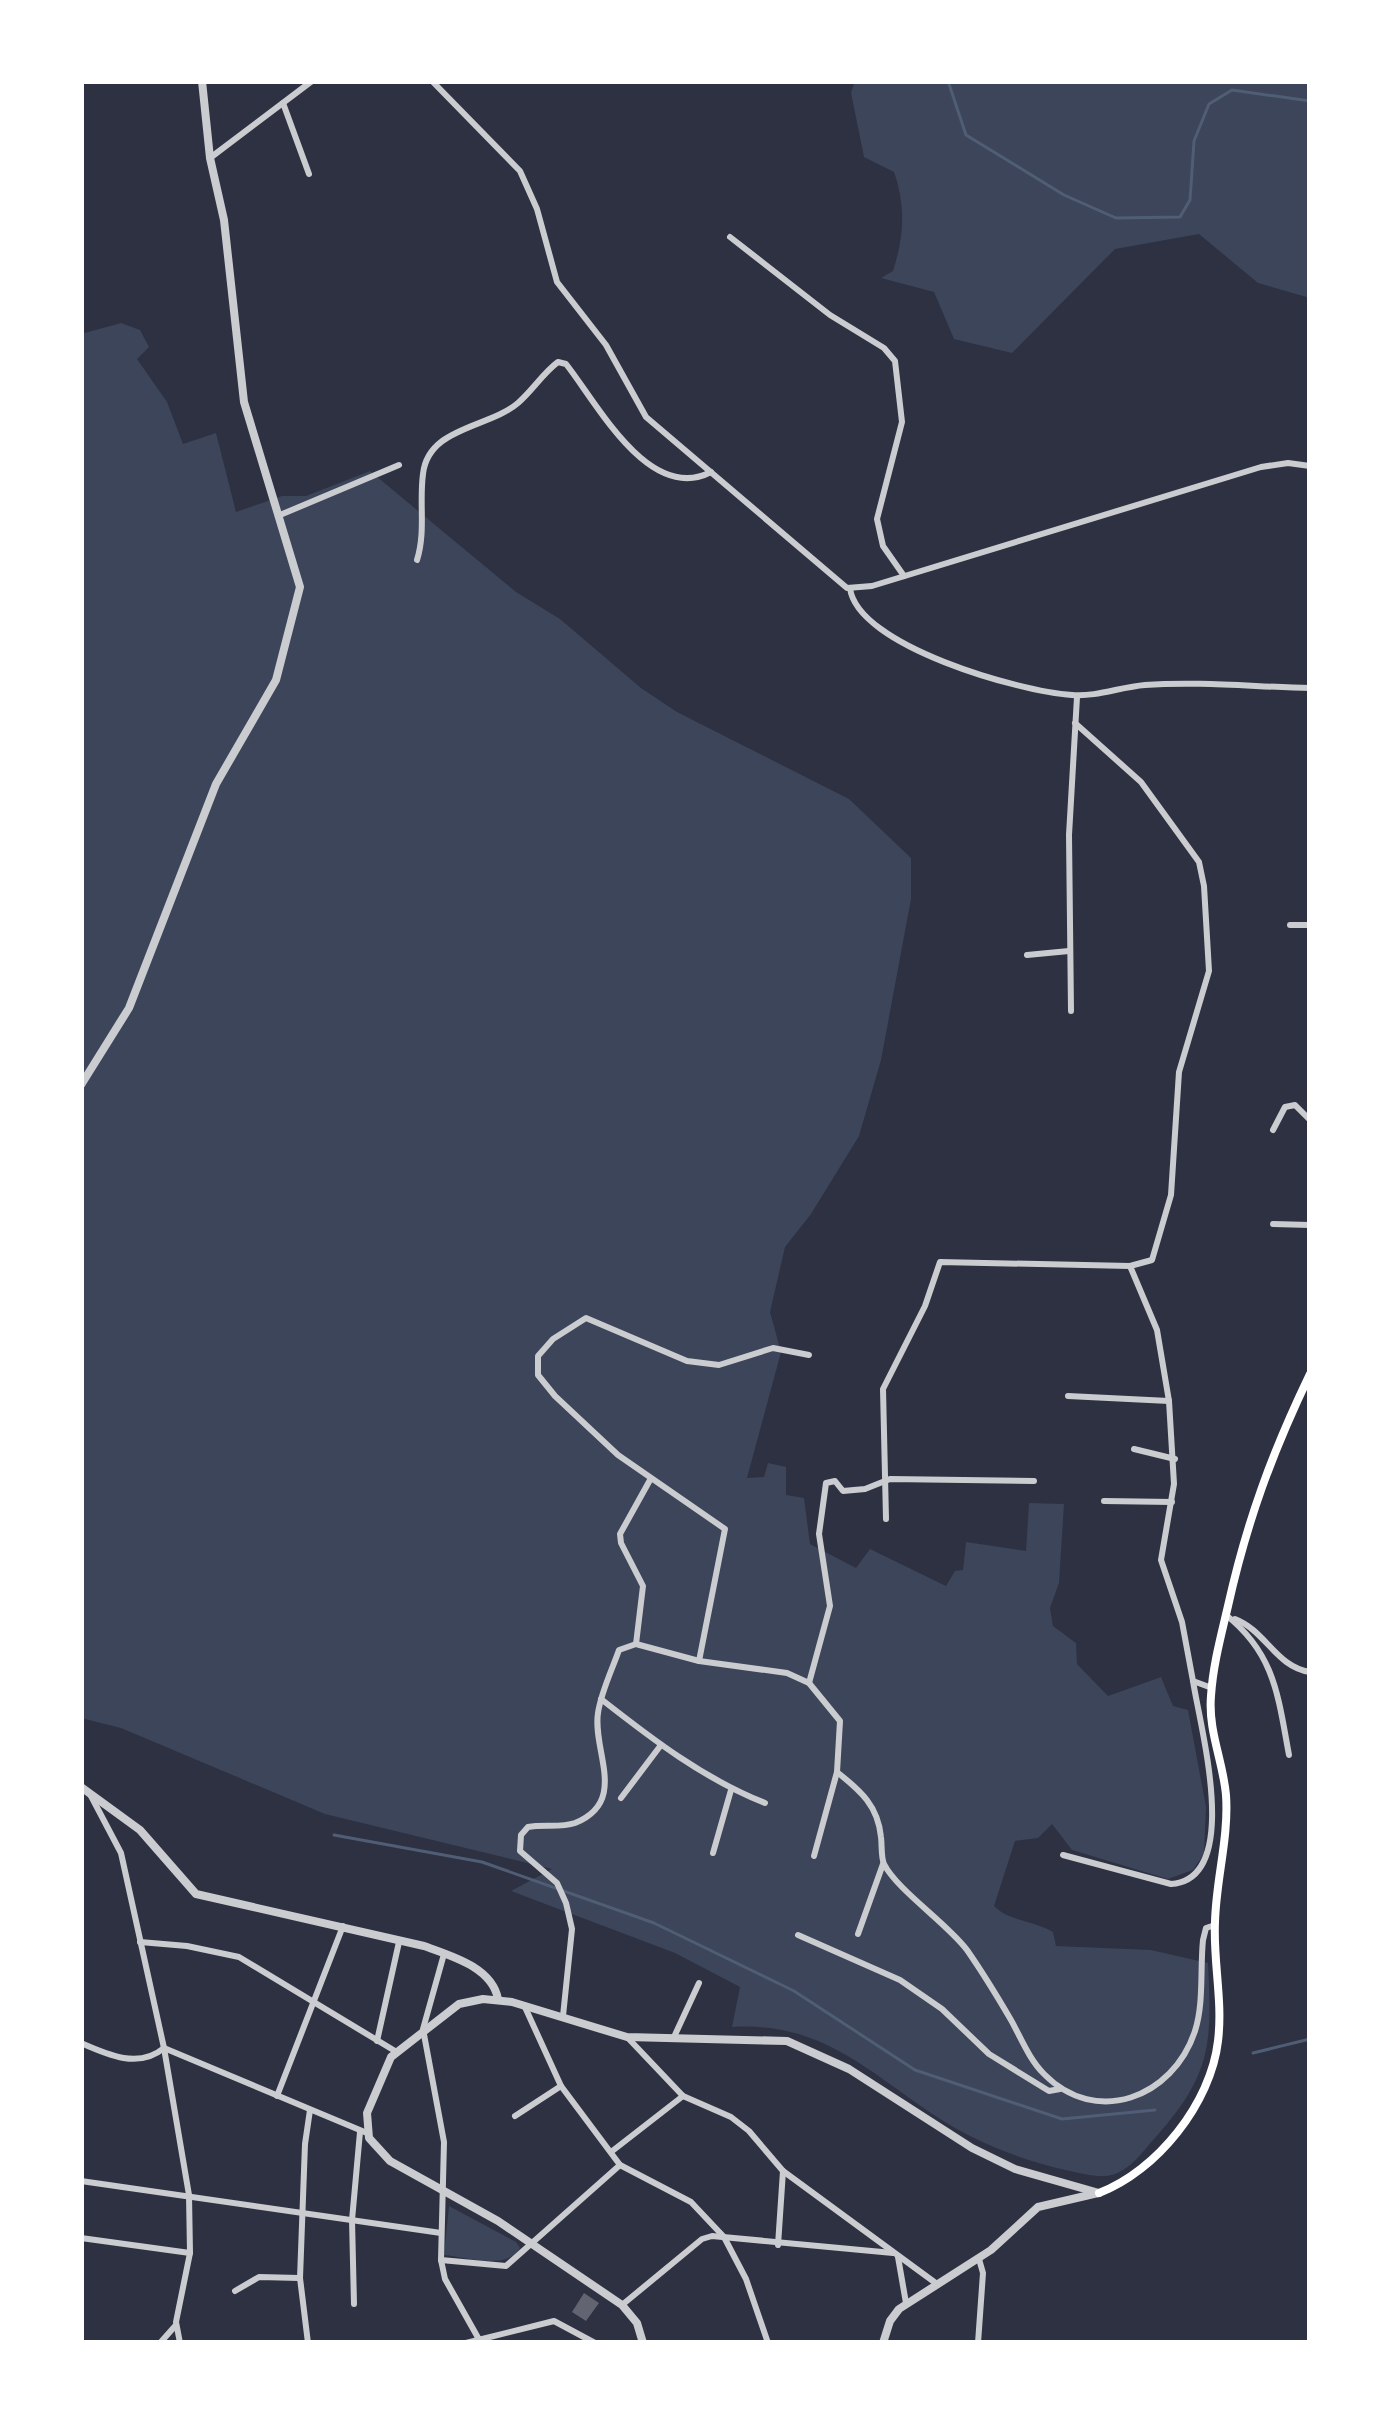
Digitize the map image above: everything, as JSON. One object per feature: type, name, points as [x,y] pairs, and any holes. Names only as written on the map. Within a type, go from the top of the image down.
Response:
[{"type":"main road","points":[[1099,2193],[1131,2177],[1157,2154],[1192,2108],[1210,2074],[1219,2032],[1215,1925],[1227,1811],[1212,1731],[1212,1688],[1252,1506],[1310,1374]]},
{"type":"street","points":[[81,1085],[130,1008],[216,784],[277,680],[300,587],[244,402],[224,220],[210,158],[202,81]]},
{"type":"street","points":[[210,158],[312,81]]},
{"type":"street","points":[[432,81],[520,171],[537,208],[556,282],[606,345],[642,412],[850,588]]},
{"type":"street","points":[[283,103],[309,174]]},
{"type":"street","points":[[730,237],[830,315],[884,347],[895,361],[902,422],[877,519],[884,546],[904,576]]},
{"type":"street","points":[[417,560],[424,506],[422,473],[430,453],[440,442],[519,403],[558,362],[566,364],[624,441],[654,469],[690,478],[711,472]]},
{"type":"street","points":[[850,588],[904,576],[1243,472],[1281,463],[1310,466]]},
{"type":"street","points":[[280,515],[399,465]]},
{"type":"street","points":[[850,588],[850,596],[867,618],[901,642],[989,676],[1077,696],[1152,685],[1310,688]]},
{"type":"street","points":[[1070,1011],[1069,835],[1077,696]]},
{"type":"street","points":[[886,1519],[884,1389],[943,1259],[1130,1266],[1152,1260],[1172,1195],[1179,1072],[1209,971],[1199,862],[1150,793],[1075,723]]},
{"type":"street","points":[[1290,925],[1310,925]]},
{"type":"street","points":[[1027,955],[1069,951]]},
{"type":"street","points":[[1273,1130],[1285,1107],[1295,1105],[1310,1120]]},
{"type":"street","points":[[1273,1224],[1310,1226]]},
{"type":"street","points":[[1063,1855],[1171,1884],[1196,1876],[1210,1852],[1212,1800],[1193,1681],[1182,1622],[1161,1560],[1175,1459],[1169,1401],[1157,1330],[1130,1266]]},
{"type":"street","points":[[699,1661],[724,1529],[650,1480],[555,1396],[538,1375],[538,1356],[553,1339],[586,1318],[687,1361],[719,1365],[773,1348],[809,1355]]},
{"type":"street","points":[[1068,1396],[1169,1401]]},
{"type":"street","points":[[1134,1449],[1175,1459]]},
{"type":"street","points":[[809,1683],[830,1606],[819,1534],[825,1485],[836,1481],[843,1491],[851,1492],[886,1479],[1034,1481]]},
{"type":"street","points":[[636,1643],[642,1577],[620,1534],[650,1480]]},
{"type":"street","points":[[1104,1501],[1172,1502]]},
{"type":"street","points":[[1226,1615],[1261,1633],[1287,1664],[1310,1672]]},
{"type":"street","points":[[1226,1615],[1247,1632],[1266,1659],[1289,1754]]},
{"type":"street","points":[[563,2018],[572,1929],[557,1883],[520,1851],[521,1835],[528,1827],[580,1821],[599,1802],[609,1774],[598,1741],[602,1699],[619,1650],[636,1643],[699,1661],[787,1673],[809,1683],[840,1721],[838,1772],[814,1856]]},
{"type":"street","points":[[1193,1681],[1212,1688]]},
{"type":"street","points":[[602,1699],[731,1790],[765,1803]]},
{"type":"street","points":[[621,1798],[662,1745]]},
{"type":"street","points":[[838,1772],[878,1813],[883,1864],[858,1934]]},
{"type":"street","points":[[81,1787],[140,1830],[196,1894],[445,1953],[486,1976],[498,1999]]},
{"type":"street","points":[[712,1853],[731,1790]]},
{"type":"street","points":[[92,1796],[121,1852],[164,2048],[189,2195],[190,2253],[176,2325],[180,2343]]},
{"type":"street","points":[[883,1864],[962,1944],[992,1985],[1032,2060],[1060,2089],[1091,2102],[1117,2103],[1142,2095],[1164,2079],[1195,2031],[1203,1940],[1206,1928],[1215,1925]]},
{"type":"street","points":[[277,2096],[343,1927]]},
{"type":"street","points":[[798,1935],[900,1980],[934,2003],[1005,2066],[1049,2091],[1060,2089]]},
{"type":"street","points":[[140,1942],[239,1957],[395,2051]]},
{"type":"street","points":[[377,2041],[399,1942]]},
{"type":"street","points":[[445,1953],[423,2030],[441,2120],[445,2192],[441,2260],[454,2297],[480,2340]]},
{"type":"street","points":[[674,2037],[698,1983]]},
{"type":"street","points":[[354,2304],[352,2220],[372,2097],[395,2051],[464,2002],[498,1999],[627,2037],[762,2038],[803,2047],[849,2069],[972,2148],[1015,2169],[1099,2193]]},
{"type":"street","points":[[524,2005],[561,2086],[620,2165],[691,2202],[724,2236],[746,2279],[768,2343]]},
{"type":"street","points":[[627,2037],[683,2096],[731,2117],[783,2171],[937,2284]]},
{"type":"street","points":[[81,2043],[120,2058],[153,2057],[164,2048]]},
{"type":"street","points":[[164,2048],[363,2132],[390,2161],[531,2244],[622,2305],[634,2318],[643,2343]]},
{"type":"street","points":[[515,2116],[561,2086]]},
{"type":"street","points":[[611,2152],[683,2096]]},
{"type":"street","points":[[308,2343],[300,2278],[304,2144],[310,2110]]},
{"type":"street","points":[[441,2260],[506,2266],[620,2165]]},
{"type":"street","points":[[778,2245],[783,2171]]},
{"type":"street","points":[[81,2181],[441,2233]]},
{"type":"street","points":[[883,2343],[890,2321],[906,2304],[979,2259],[1038,2206],[1099,2193]]},
{"type":"street","points":[[622,2305],[702,2239],[724,2236],[778,2245],[897,2253]]},
{"type":"street","points":[[81,2238],[190,2253]]},
{"type":"street","points":[[897,2253],[906,2304]]},
{"type":"street","points":[[977,2343],[983,2273],[979,2259]]},
{"type":"street","points":[[235,2290],[261,2276],[300,2278]]},
{"type":"street","points":[[466,2343],[554,2321],[595,2343]]},
{"type":"street","points":[[160,2343],[176,2325]]},
{"type":"shaded area","points":[[855,81],[1310,81],[1310,298],[1258,283],[1199,234],[1115,249],[1012,353],[954,339],[934,292],[881,278],[893,271],[897,258],[900,197],[894,172],[864,157],[851,93]]},
{"type":"shaded area","points":[[121,323],[140,330],[149,347],[137,359],[167,402],[183,444],[216,433],[236,512],[282,496],[306,496],[370,471],[641,688],[677,712],[849,799],[911,858],[911,899],[881,1060],[859,1136],[785,1247],[770,1312],[781,1352],[747,1478],[764,1477],[768,1463],[786,1467],[786,1495],[804,1498],[810,1544],[856,1568],[870,1549],[946,1586],[955,1571],[963,1570],[966,1542],[1026,1551],[1029,1503],[1064,1504],[1059,1583],[1050,1608],[1053,1626],[1076,1643],[1077,1664],[1108,1696],[1161,1677],[1173,1706],[1188,1710],[1206,1807],[1204,1854],[1193,1870],[1168,1879],[1072,1850],[1052,1824],[1038,1838],[1015,1841],[994,1906],[1053,1932],[1056,1946],[1151,1950],[1208,1963],[1208,2037],[1198,2076],[1174,2115],[1122,2171],[1092,2176],[1014,2155],[944,2122],[837,2050],[790,2032],[732,2027],[740,1987],[675,1953],[511,1891],[552,1869],[325,1814],[121,1728],[81,1718],[81,334]]},
{"type":"shaded area","points":[[449,2206],[520,2248],[496,2261],[444,2255]]},
{"type":"building","points":[[584,2293],[599,2303],[586,2321],[572,2312]]},
{"type":"waterway","points":[[948,81],[966,135],[1064,195],[1116,218],[1180,217],[1190,200],[1194,141],[1209,104],[1232,90],[1310,101]]},
{"type":"waterway","points":[[334,1835],[482,1862],[654,1923],[794,1991],[915,2070],[1062,2119],[1155,2110]]},
{"type":"waterway","points":[[1253,2053],[1310,2039]]}]
